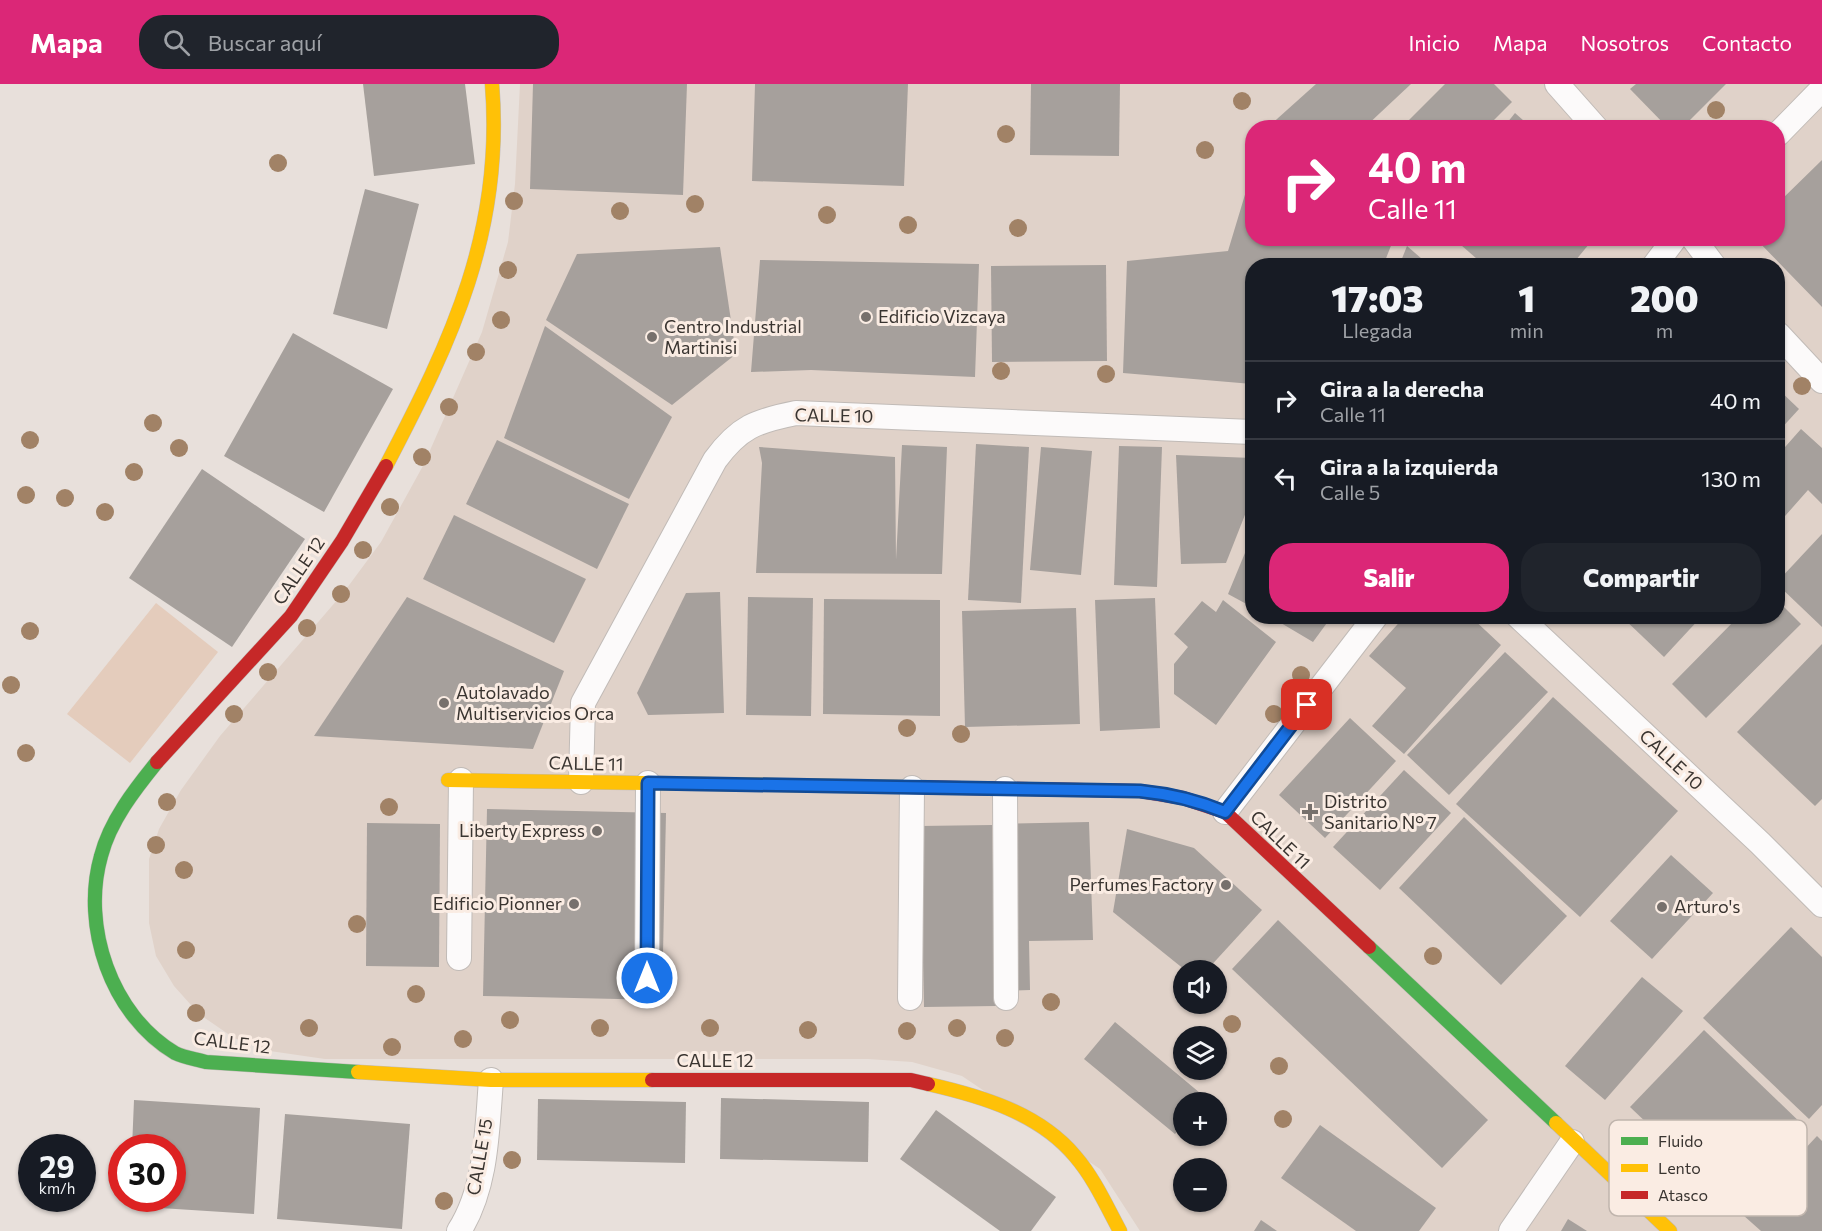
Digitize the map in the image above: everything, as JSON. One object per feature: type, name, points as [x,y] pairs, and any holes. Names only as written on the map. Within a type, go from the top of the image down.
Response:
[{"type":"street","name":"CALLE 12","points":[[492,84],[495,110],[493,179],[484,234],[467,291],[406,431],[361,511],[285,624],[164,756],[111,829],[100,856],[95,882],[94,905],[97,934],[105,961],[120,994],[135,1018],[152,1037],[176,1054],[207,1062],[491,1080],[875,1079],[911,1080],[952,1089],[990,1100],[1032,1123],[1065,1145],[1090,1176],[1120,1231]]},
{"type":"street","points":[[1557,84],[1589,120]]},
{"type":"street","points":[[1785,127],[1822,89]]},
{"type":"street","points":[[1660,258],[1670,246]]},
{"type":"street","points":[[1785,341],[1822,381]]},
{"type":"street","name":"CALLE 10","points":[[581,782],[583,703],[715,460],[731,438],[751,424],[796,413],[1245,432]]},
{"type":"street","points":[[1225,812],[1370,624]]},
{"type":"street","name":"CALLE 10","points":[[1527,624],[1760,843],[1822,905]]},
{"type":"street","points":[[454,780],[459,958]]},
{"type":"street","name":"CALLE 11","points":[[454,780],[1005,789],[1171,794],[1200,801],[1225,812],[1609,1176]]},
{"type":"street","points":[[647,978],[648,783]]},
{"type":"street","points":[[910,998],[912,788]]},
{"type":"street","points":[[1005,789],[1006,998]]},
{"type":"street","name":"CALLE 15","points":[[459,1231],[476,1194],[486,1145],[491,1080]]},
{"type":"street","points":[[1511,1231],[1572,1142]]},
{"type":"street","name":"CALLE 11","points":[[1653,1216],[1670,1231]]},
{"type":"shaded area","points":[[520,84],[1822,84],[1822,1231],[1140,1231],[1100,1169],[962,1076],[912,1062],[868,1059],[325,1059],[270,1051],[234,1038],[199,1014],[174,986],[156,956],[149,923],[149,859],[159,829],[181,790],[220,736],[344,592],[381,542],[424,464],[482,332],[508,242],[515,184]]},
{"type":"shaded area","points":[[156,603],[218,652],[130,763],[67,714]]},
{"type":"building","points":[[363,84],[465,84],[475,164],[374,176]]},
{"type":"building","points":[[533,84],[687,84],[683,195],[530,189]]},
{"type":"building","points":[[755,84],[908,84],[904,186],[752,181]]},
{"type":"building","points":[[1031,84],[1120,84],[1119,156],[1030,155]]},
{"type":"building","points":[[1316,84],[1411,84],[1373,120],[1276,120]]},
{"type":"building","points":[[1445,84],[1494,84],[1512,102],[1494,120],[1409,120]]},
{"type":"building","points":[[1636,84],[1726,84],[1690,120],[1660,120],[1630,89]]},
{"type":"building","points":[[1515,113],[1523,120],[1509,120]]},
{"type":"building","points":[[1822,160],[1822,307],[1785,269],[1785,258],[1774,258],[1763,246],[1785,246],[1785,196]]},
{"type":"building","points":[[365,189],[419,204],[387,329],[333,314]]},
{"type":"building","points":[[1245,195],[1245,246],[1391,246],[1386,258],[1245,258],[1245,383],[1123,373],[1127,261],[1228,251]]},
{"type":"building","points":[[1407,246],[1421,258],[1402,258]]},
{"type":"building","points":[[1462,246],[1587,246],[1578,258],[1476,258]]},
{"type":"building","name":"Centro Industrial Martinisi","points":[[720,247],[736,354],[672,405],[546,320],[577,254]]},
{"type":"building","name":"Edificio Vizcaya","points":[[760,260],[979,264],[975,377],[811,370],[751,372]]},
{"type":"building","points":[[1106,265],[1107,361],[992,362],[991,266]]},
{"type":"building","points":[[545,326],[672,417],[629,499],[504,438]]},
{"type":"building","points":[[293,333],[393,389],[324,512],[224,456]]},
{"type":"building","points":[[1785,396],[1799,409],[1785,424]]},
{"type":"building","points":[[1801,429],[1822,448],[1822,504],[1808,490],[1785,516],[1785,447]]},
{"type":"building","points":[[497,440],[629,504],[597,569],[466,504]]},
{"type":"building","points":[[976,444],[1029,447],[1021,603],[968,600]]},
{"type":"building","points":[[902,445],[947,447],[942,574],[756,573],[762,463],[759,447],[895,457],[896,560]]},
{"type":"building","points":[[1119,446],[1162,447],[1157,587],[1114,585]]},
{"type":"building","points":[[1041,447],[1092,451],[1081,575],[1030,570]]},
{"type":"building","points":[[1176,455],[1245,458],[1245,515],[1226,563],[1181,564]]},
{"type":"building","points":[[202,469],[305,539],[232,647],[129,578]]},
{"type":"building","points":[[454,515],[586,579],[554,643],[423,579]]},
{"type":"building","points":[[1822,534],[1822,627],[1785,592],[1785,574]]},
{"type":"building","points":[[1245,553],[1245,603],[1228,594]]},
{"type":"building","points":[[720,592],[724,713],[648,715],[637,693],[686,593]]},
{"type":"building","name":"Autolavado Multiservicios Orca","points":[[407,597],[564,671],[533,749],[314,736]]},
{"type":"building","points":[[748,597],[813,598],[811,716],[746,715]]},
{"type":"building","points":[[1155,598],[1160,728],[1100,731],[1095,600]]},
{"type":"building","points":[[824,599],[940,600],[940,716],[823,714]]},
{"type":"building","points":[[1223,600],[1245,617],[1245,624],[1253,624],[1276,642],[1216,725],[1174,694],[1174,664],[1188,647],[1174,634],[1202,601],[1216,612]]},
{"type":"building","points":[[1076,608],[1080,724],[965,727],[962,611]]},
{"type":"building","points":[[1785,608],[1801,624],[1706,718],[1672,684],[1731,624],[1785,624]]},
{"type":"building","points":[[1283,624],[1326,624],[1313,642]]},
{"type":"building","points":[[1398,624],[1479,624],[1501,645],[1404,754],[1372,726],[1406,688],[1369,656]]},
{"type":"building","points":[[1629,624],[1695,624],[1664,657]]},
{"type":"building","points":[[1822,644],[1822,799],[1815,806],[1737,732]]},
{"type":"building","points":[[1505,652],[1548,692],[1449,795],[1407,755]]},
{"type":"building","points":[[1553,697],[1678,811],[1580,917],[1456,804]]},
{"type":"building","points":[[1350,718],[1396,761],[1325,838],[1279,795]]},
{"type":"building","points":[[1404,770],[1451,813],[1380,890],[1333,847]]},
{"type":"building","name":"Edificio Pionner","points":[[487,809],[666,813],[662,1000],[483,996]]},
{"type":"building","points":[[1464,817],[1567,916],[1501,985],[1399,888]]},
{"type":"building","points":[[1089,822],[1093,940],[1029,941],[1030,990],[1001,991],[996,824]]},
{"type":"building","points":[[367,823],[440,824],[439,967],[366,966]]},
{"type":"building","points":[[992,825],[996,1006],[924,1007],[920,826]]},
{"type":"building","points":[[1127,829],[1194,848],[1262,910],[1216,960],[1173,960],[1113,912]]},
{"type":"building","name":"Arturo's","points":[[1671,855],[1713,893],[1652,959],[1610,921]]},
{"type":"building","points":[[1278,920],[1488,1120],[1442,1168],[1232,969]]},
{"type":"building","points":[[1791,927],[1822,957],[1822,1105],[1809,1119],[1703,1018]]},
{"type":"building","points":[[1642,977],[1683,1011],[1605,1100],[1565,1066]]},
{"type":"building","points":[[1115,1022],[1173,1070],[1173,1080],[1184,1080],[1199,1092],[1173,1092],[1173,1132],[1084,1059]]},
{"type":"building","points":[[1704,1030],[1798,1120],[1644,1120],[1630,1107]]},
{"type":"building","points":[[721,1098],[869,1102],[868,1162],[720,1159]]},
{"type":"building","points":[[538,1099],[686,1102],[685,1163],[537,1160]]},
{"type":"building","points":[[134,1100],[260,1108],[254,1214],[186,1210],[186,1134],[133,1134]]},
{"type":"building","points":[[936,1110],[1056,1197],[1031,1231],[1000,1231],[900,1159]]},
{"type":"building","points":[[285,1114],[410,1124],[402,1229],[277,1219]]},
{"type":"building","points":[[1320,1125],[1436,1208],[1419,1231],[1356,1231],[1281,1178]]},
{"type":"building","points":[[1817,1136],[1822,1141],[1822,1231],[1761,1231],[1744,1216],[1807,1216],[1807,1147]]},
{"type":"building","points":[[1568,1219],[1587,1231],[1561,1231]]},
{"type":"building","points":[[1261,1220],[1277,1231],[1254,1231]]},
{"type":"traffic: fast","points":[[157,762],[132,794],[110,830],[101,856],[96,883],[95,911],[99,939],[106,966],[118,992],[134,1016],[153,1036],[175,1053],[183,1056],[206,1062],[358,1072]]},
{"type":"traffic: fast","points":[[1369,947],[1556,1123]]},
{"type":"traffic: slow","points":[[386,466],[432,374],[452,328],[481,236],[490,188],[494,137],[492,84]]},
{"type":"traffic: slow","points":[[448,780],[907,787]]},
{"type":"traffic: slow","points":[[358,1072],[491,1080],[652,1080]]},
{"type":"traffic: slow","points":[[928,1084],[968,1094],[1008,1108],[1027,1117],[1061,1141],[1088,1173],[1120,1231]]},
{"type":"traffic: slow","points":[[1556,1123],[1609,1173]]},
{"type":"traffic: slow","points":[[1654,1216],[1670,1231]]},
{"type":"traffic: jam","points":[[157,762],[291,616],[342,541],[386,466]]},
{"type":"traffic: jam","points":[[907,787],[1140,791],[1183,798],[1225,812],[1369,947]]},
{"type":"traffic: jam","points":[[652,1080],[911,1080],[928,1084]]},
{"type":"place","name":"Edificio Vizcaya","points":[[866,317]]},
{"type":"place","name":"Centro Industrial Martinisi","points":[[652,337]]},
{"type":"place","name":"Autolavado Multiservicios Orca","points":[[444,703]]},
{"type":"place","name":"Distrito Sanitario N° 7","points":[[1310,812]]},
{"type":"place","name":"Liberty Express","points":[[597,831]]},
{"type":"place","name":"Perfumes Factory","points":[[1226,885]]},
{"type":"place","name":"Edificio Pionner","points":[[574,904]]},
{"type":"place","name":"Arturo's","points":[[1662,907]]},
{"type":"route","points":[[647,978],[648,783],[1140,791],[1171,794],[1200,801],[1225,812],[1307,705]]}]
